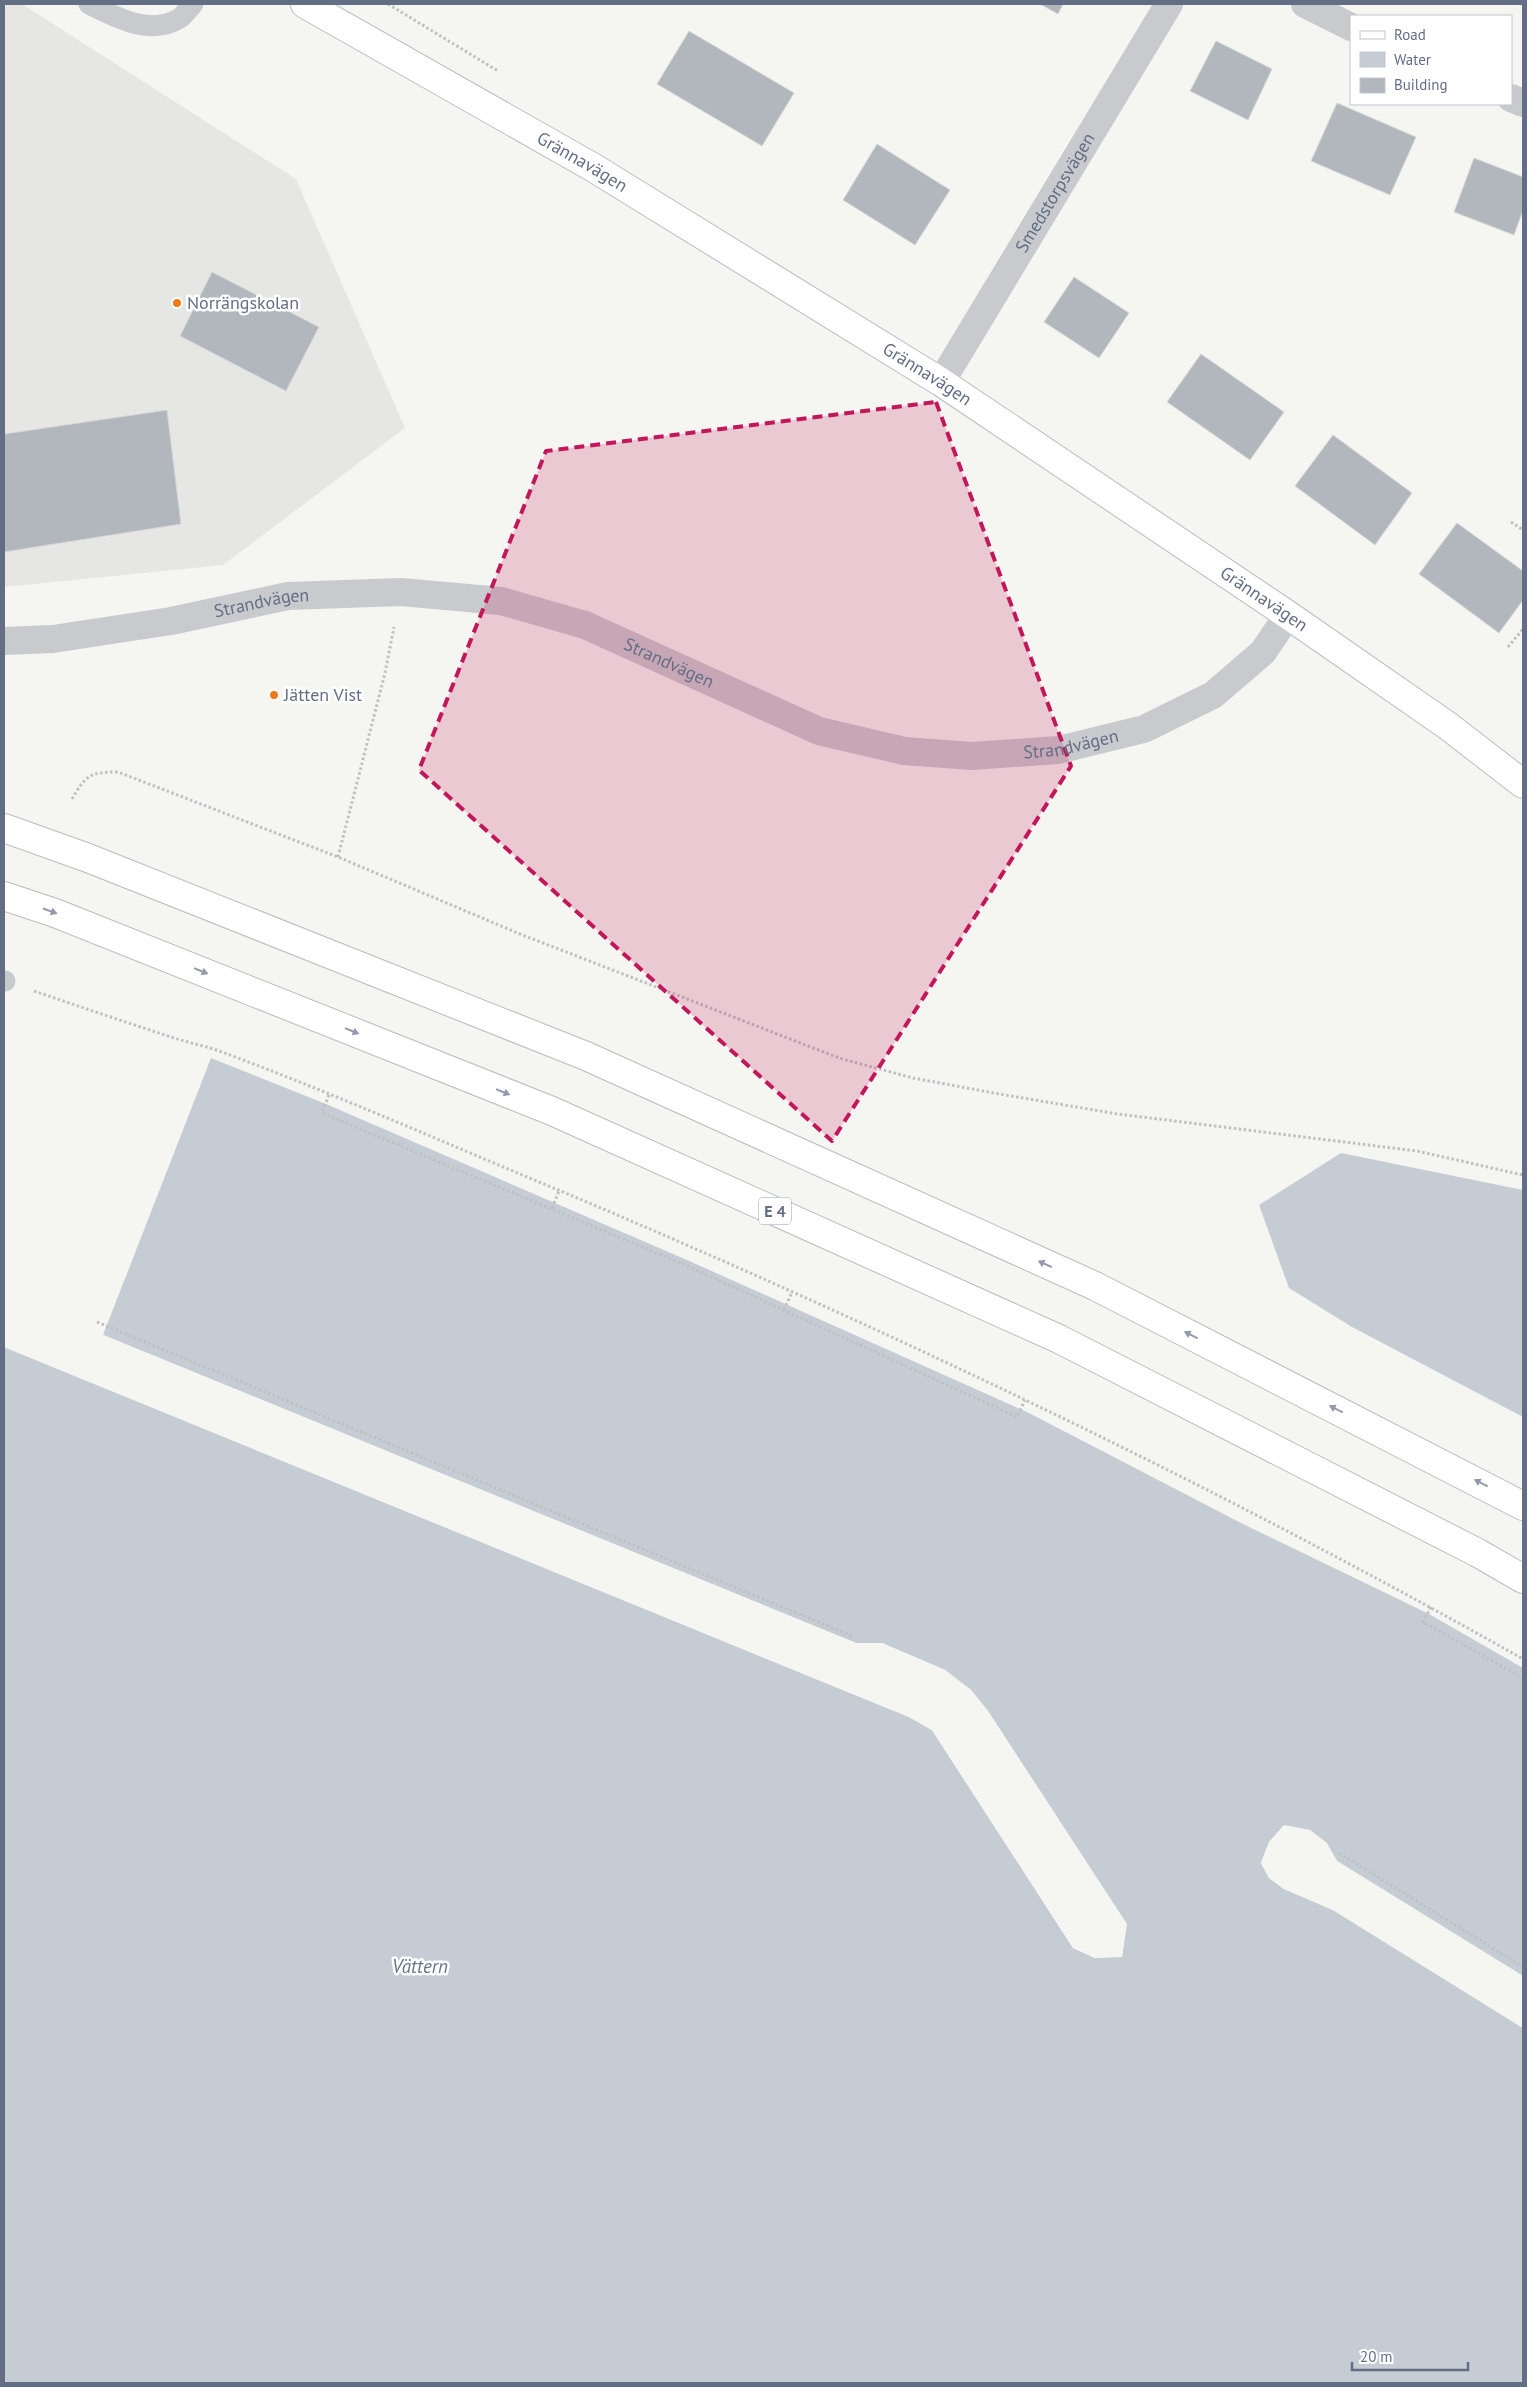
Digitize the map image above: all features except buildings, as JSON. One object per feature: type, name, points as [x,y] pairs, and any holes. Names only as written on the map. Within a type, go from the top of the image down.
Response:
[{"type":"main road","name":"Grännavägen","points":[[305,4],[594,168],[941,382],[1288,615],[1448,726],[1523,784]]},
{"type":"main road","points":[[4,828],[88,858],[586,1056],[1095,1286],[1523,1506]]},
{"type":"main road","name":"E 4","points":[[4,896],[64,917],[552,1112],[1041,1330],[1478,1553],[1523,1579]]},
{"type":"street","name":"Smedstorpsvägen","points":[[941,382],[1169,4]]},
{"type":"street","points":[[1305,4],[1350,26]]},
{"type":"street","name":"Strandvägen","points":[[4,641],[53,639],[171,621],[288,596],[401,592],[501,601],[585,625],[819,731],[904,751],[972,756],[1058,750],[1144,729],[1212,695],[1263,652],[1288,615]]},
{"type":"lane","points":[[89,4],[124,21],[151,27],[179,18],[193,4]]},
{"type":"path","points":[[1512,522],[1523,530]]},
{"type":"path","points":[[1508,647],[1523,629]]},
{"type":"path","points":[[72,800],[82,782],[96,772],[118,772],[338,857],[520,934],[839,1058],[913,1078],[1118,1114],[1417,1151],[1523,1175]]},
{"type":"path","points":[[4,981],[180,1040],[217,1050],[559,1191],[792,1292],[1109,1440],[1431,1607],[1523,1659]]},
{"type":"path","points":[[329,1095],[322,1113],[552,1208],[784,1310],[1017,1417],[1025,1400]]},
{"type":"path","points":[[552,1208],[559,1191]]},
{"type":"path","points":[[784,1310],[792,1292]]},
{"type":"path","points":[[97,1322],[852,1636]]},
{"type":"path","points":[[1431,1607],[1423,1622],[1523,1678]]},
{"type":"path","points":[[1339,1853],[1523,1967]]},
{"type":"highlighted area","points":[[936,402],[1071,766],[832,1141],[419,770],[546,451]]},
{"type":"shaded area","name":"Norrängskolan","points":[[4,4],[22,4],[296,179],[405,428],[223,565],[4,587]]},
{"type":"water","name":"Vättern","points":[[211,1058],[326,1104],[687,1260],[1029,1413],[1243,1524],[1429,1614],[1523,1668],[1523,1976],[1337,1861],[1326,1845],[1310,1832],[1284,1826],[1269,1842],[1261,1863],[1269,1878],[1284,1889],[1333,1910],[1523,2028],[1523,2383],[4,2383],[4,1347],[909,1717],[932,1730],[1073,1948],[1095,1958],[1122,1956],[1126,1924],[988,1711],[971,1690],[945,1670],[882,1643],[856,1643],[103,1335]]},
{"type":"water","points":[[1341,1153],[1523,1190],[1523,1417],[1352,1327],[1289,1288],[1259,1205]]},
{"type":"pier","points":[[101,1334],[856,1643],[882,1643],[945,1670],[971,1690],[988,1711],[1127,1924],[1122,1957],[1095,1958],[1073,1948],[932,1730],[909,1717],[4,1347],[4,1345],[911,1715],[934,1729],[1075,1946],[1095,1956],[1120,1954],[1124,1924],[986,1712],[969,1691],[944,1672],[882,1645],[855,1645],[102,1337]]},
{"type":"pier","points":[[1284,1825],[1310,1830],[1327,1843],[1337,1861],[1523,1976],[1523,1978],[1336,1863],[1325,1845],[1309,1832],[1285,1828],[1271,1843],[1264,1863],[1271,1876],[1285,1887],[1334,1908],[1523,2025],[1523,2028],[1333,1910],[1284,1889],[1269,1878],[1261,1863],[1269,1842]]},
{"type":"place","name":"Norrängskolan","points":[[177,303]]},
{"type":"place","name":"Jätten Vist","points":[[274,695]]}]
